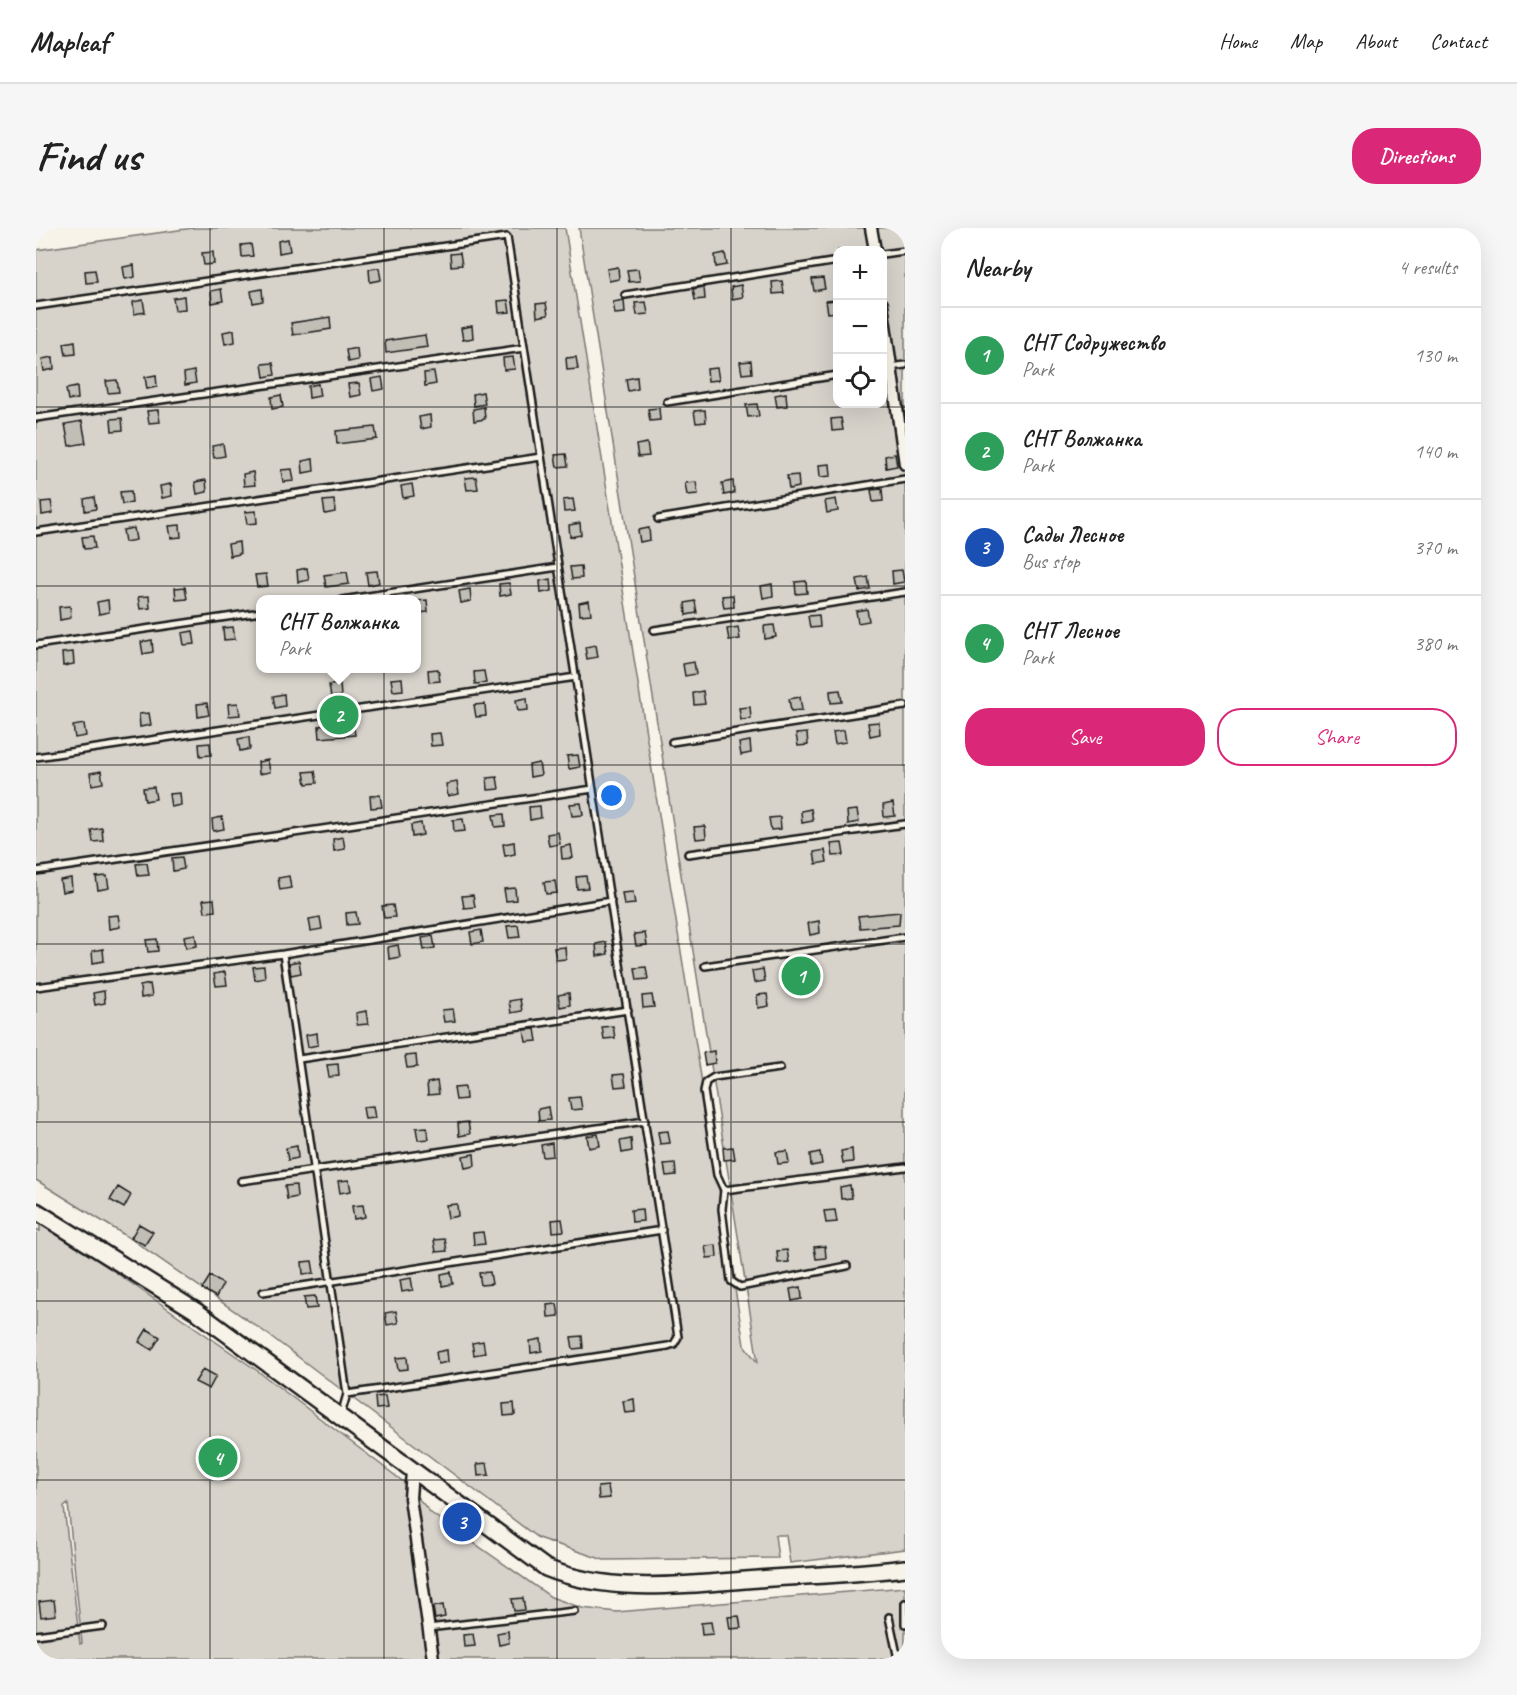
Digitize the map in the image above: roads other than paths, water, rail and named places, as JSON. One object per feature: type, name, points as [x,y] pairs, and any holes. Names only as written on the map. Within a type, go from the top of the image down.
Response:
[{"type":"street","points":[[871,228],[874,246]]},
{"type":"street","points":[[887,372],[905,464]]},
{"type":"street","points":[[36,1211],[196,1311],[546,1568],[569,1577],[597,1583],[656,1586],[905,1568]]},
{"type":"street","points":[[412,1471],[410,1498],[433,1659]]},
{"type":"lane","points":[[36,306],[507,237],[678,1337],[674,1344],[347,1394]]},
{"type":"lane","points":[[887,253],[905,251]]},
{"type":"lane","points":[[625,295],[833,262]]},
{"type":"lane","points":[[36,418],[524,348]]},
{"type":"lane","points":[[887,367],[905,365]]},
{"type":"lane","points":[[667,402],[833,376]]},
{"type":"lane","points":[[36,532],[541,457]]},
{"type":"lane","points":[[658,519],[905,479]]},
{"type":"lane","points":[[375,595],[558,567]]},
{"type":"lane","points":[[654,630],[905,591]]},
{"type":"lane","points":[[36,645],[256,613]]},
{"type":"lane","points":[[36,757],[576,677]]},
{"type":"lane","points":[[672,742],[905,706]]},
{"type":"lane","points":[[36,871],[593,789]]},
{"type":"lane","points":[[688,854],[905,824]]},
{"type":"lane","points":[[36,987],[283,954],[611,901]]},
{"type":"lane","points":[[705,966],[905,937]]},
{"type":"lane","points":[[283,954],[347,1394],[340,1417]]},
{"type":"lane","points":[[298,1059],[628,1010]]},
{"type":"lane","points":[[780,1068],[714,1077],[706,1082],[705,1091],[717,1175],[724,1190],[722,1209],[731,1281],[740,1287],[847,1266]]},
{"type":"lane","points":[[241,1181],[645,1121]]},
{"type":"lane","points":[[724,1190],[905,1167]]},
{"type":"lane","points":[[263,1292],[662,1230]]},
{"type":"lane","points":[[905,1604],[905,1624]]},
{"type":"lane","points":[[428,1628],[575,1611]]},
{"type":"lane","points":[[889,1617],[898,1659]]},
{"type":"lane","points":[[36,1635],[103,1626]]},
{"type":"place","name":"СНТ Волжанка","points":[[339,715]]},
{"type":"place","name":"СНТ Содружество","points":[[801,976]]},
{"type":"place","name":"СНТ Лесное","points":[[218,1458]]},
{"type":"place","name":"Сады Лесное","points":[[462,1522]]}]
